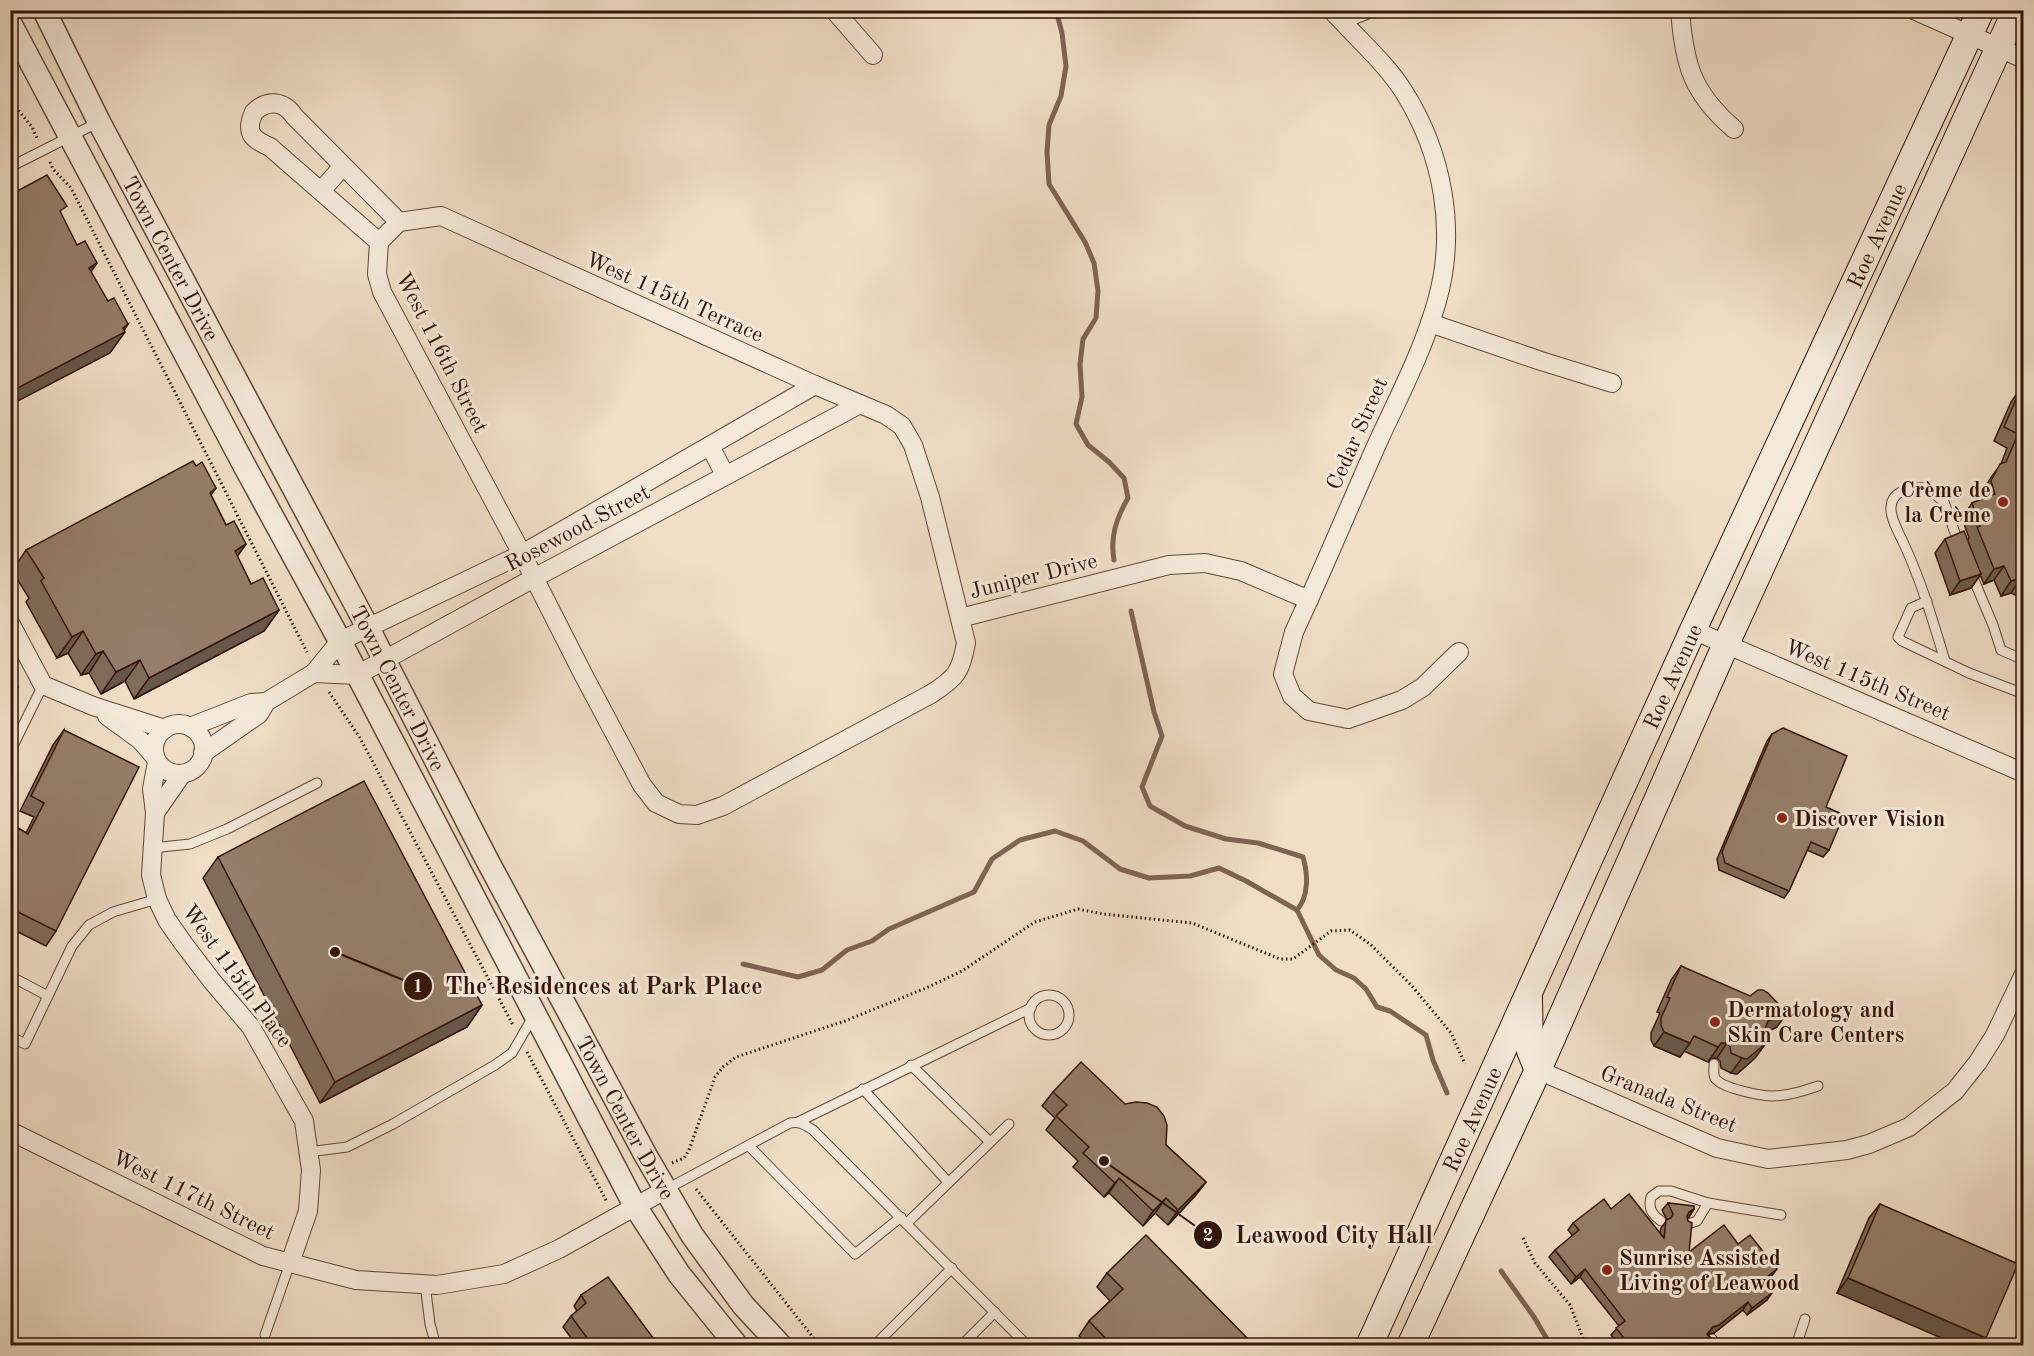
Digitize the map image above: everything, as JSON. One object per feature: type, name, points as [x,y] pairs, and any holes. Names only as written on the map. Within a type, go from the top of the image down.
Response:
[{"type":"main road","name":"Roe Avenue","points":[[1369,1346],[1693,630],[1981,10]]},
{"type":"main road","name":"Roe Avenue","points":[[1410,1346],[1538,1070],[1726,644],[2016,10]]},
{"type":"main road","points":[[1529,992],[1530,1051],[1538,1070]]},
{"type":"street","name":"Town Center Drive","points":[[44,10],[99,122],[368,628],[486,858],[665,1190],[692,1235],[743,1305],[781,1346]]},
{"type":"street","points":[[834,10],[873,55]]},
{"type":"street","points":[[1336,15],[1366,10]]},
{"type":"street","points":[[1680,10],[1682,41],[1688,67],[1698,90],[1716,114],[1734,129]]},
{"type":"street","points":[[1914,10],[1998,50],[2024,59]]},
{"type":"street","name":"Cedar Street","points":[[1336,15],[1390,73],[1403,90],[1425,130],[1441,180],[1446,242],[1444,267],[1430,323],[1294,632],[1283,674],[1292,696],[1309,711],[1348,719],[1402,700],[1423,687],[1459,652]]},
{"type":"street","name":"Town Center Drive","points":[[10,23],[237,452],[340,641],[635,1206],[680,1274],[737,1346]]},
{"type":"street","points":[[267,103],[283,105],[343,166],[399,222],[379,242],[270,147],[256,141],[250,127],[254,112],[267,103]]},
{"type":"street","points":[[321,191],[343,166]]},
{"type":"street","name":"West 115th Terrace","points":[[399,222],[441,216],[886,415],[902,426],[913,445],[924,477],[960,618]]},
{"type":"street","name":"West 116th Street","points":[[379,242],[377,274],[382,292],[404,336],[522,554],[642,785],[656,803],[674,812]]},
{"type":"street","points":[[1430,323],[1612,383]]},
{"type":"street","name":"Rosewood Street","points":[[190,727],[251,703],[266,702],[314,673],[340,641],[522,554],[815,385]]},
{"type":"street","name":"Rosewood Street","points":[[357,675],[860,404]]},
{"type":"street","points":[[710,446],[725,476]]},
{"type":"street","points":[[625,494],[642,520]]},
{"type":"street","name":"Juniper Drive","points":[[674,812],[697,816],[723,806],[951,681],[962,664],[966,643],[960,618],[1169,565],[1205,563],[1241,571],[1309,600]]},
{"type":"street","name":"West 115th Street","points":[[1693,630],[2022,769]]},
{"type":"street","points":[[12,631],[43,685],[93,706],[165,729]]},
{"type":"street","points":[[314,673],[357,675]]},
{"type":"street","name":"Rosewood Street","points":[[204,753],[259,714],[266,702]]},
{"type":"street","points":[[93,706],[140,740],[156,760],[168,772],[182,774],[199,764],[204,753],[202,741],[190,727],[177,725],[165,729],[155,741],[156,760]]},
{"type":"street","name":"West 115th Place","points":[[156,760],[152,789],[154,813],[151,875],[157,899],[167,920],[183,944],[251,1027],[304,1121],[310,1170],[308,1211],[290,1263]]},
{"type":"street","points":[[154,813],[182,774]]},
{"type":"street","name":"Granada Street","points":[[1538,1070],[1717,1148],[1768,1159],[1847,1150],[1869,1144],[1909,1127],[1955,1091],[1978,1062],[1995,1035],[2024,974]]},
{"type":"street","name":"West 117th Street","points":[[10,1131],[263,1256],[356,1280],[437,1285],[504,1274],[560,1249],[665,1190]]},
{"type":"lane","points":[[10,167],[99,122]]},
{"type":"lane","points":[[1945,661],[1920,579],[1896,527],[1890,508],[1894,498],[1905,489],[1928,488],[1944,502],[1962,551]]},
{"type":"lane","points":[[1966,561],[2001,650],[2024,660]]},
{"type":"lane","points":[[1927,602],[1911,608],[1898,637],[1902,641],[1969,674],[2024,694]]},
{"type":"lane","points":[[10,752],[43,685]]},
{"type":"lane","points":[[152,848],[190,844],[226,830],[317,783]]},
{"type":"lane","points":[[10,1036],[25,1044],[72,946],[89,926],[113,912],[157,899]]},
{"type":"lane","points":[[10,976],[48,996]]},
{"type":"lane","points":[[665,1190],[790,1124],[1031,1008],[1039,998],[1045,995],[1059,997],[1068,1007],[1069,1020],[1061,1031],[1049,1035],[1043,1034],[1037,1031],[1030,1020],[1031,1008]]},
{"type":"lane","points":[[308,1152],[347,1147],[393,1124],[495,1065],[512,1053],[535,1015]]},
{"type":"lane","points":[[1714,1064],[1714,1076],[1719,1082],[1752,1094],[1786,1095],[1818,1086]]},
{"type":"lane","points":[[911,1065],[990,1142]]},
{"type":"lane","points":[[863,1089],[948,1182]]},
{"type":"lane","points":[[798,1122],[813,1130],[1028,1346]]},
{"type":"lane","points":[[749,1146],[855,1254],[904,1220],[1009,1124]]},
{"type":"lane","points":[[1661,1221],[1652,1215],[1649,1206],[1651,1197],[1659,1191],[1671,1191],[1708,1203],[1781,1215]]},
{"type":"lane","points":[[1688,1224],[1697,1221],[1708,1203]]},
{"type":"lane","points":[[265,1335],[290,1263]]},
{"type":"lane","points":[[874,1346],[952,1268]]},
{"type":"lane","points":[[425,1284],[435,1346]]},
{"type":"lane","points":[[961,1346],[994,1312]]},
{"type":"lane","points":[[1793,1346],[1798,1340],[1805,1320]]},
{"type":"path","points":[[665,1190],[669,1164],[684,1158],[689,1150],[715,1077],[736,1057],[845,1021],[926,988],[962,971],[1035,922],[1078,909],[1192,923],[1280,959],[1293,959],[1331,931],[1350,930],[1370,944],[1412,986],[1451,1033],[1465,1064]]},
{"type":"path","points":[[687,1178],[820,1346]]},
{"type":"path","points":[[1524,1238],[1535,1263],[1570,1305],[1586,1346]]},
{"type":"building","points":[[47,175],[67,206],[60,211],[77,245],[85,241],[97,263],[89,268],[108,301],[114,298],[128,324],[123,328],[125,332],[10,392],[10,195]]},
{"type":"building","points":[[2021,388],[2024,389],[2024,580],[2021,578],[2011,581],[2004,566],[1994,569],[1977,527],[1980,526],[1972,503],[1995,494],[1991,481],[2000,464],[2006,462],[2018,434],[2004,427]]},
{"type":"building","points":[[193,461],[196,466],[202,462],[216,488],[210,493],[226,525],[234,521],[246,544],[235,551],[251,584],[263,578],[279,610],[149,678],[140,660],[116,672],[103,651],[96,654],[83,631],[72,637],[41,581],[44,578],[26,550]]},
{"type":"building","points":[[1964,531],[1981,574],[1960,581],[1945,539]]},
{"type":"building","points":[[10,683],[18,687],[10,701]]},
{"type":"building","name":"Discover Vision","points":[[1783,728],[1847,756],[1826,807],[1844,815],[1829,850],[1811,842],[1789,891],[1725,863],[1722,852],[1772,734]]},
{"type":"building","points":[[64,730],[139,767],[56,931],[10,908],[10,830],[13,825],[28,834],[44,803],[31,796]]},
{"type":"building","points":[[364,781],[482,1005],[335,1082],[218,857]]},
{"type":"building","name":"Dermatology and Skin Care Centers","points":[[1681,966],[1750,996],[1758,990],[1763,990],[1787,1013],[1768,1021],[1764,1031],[1766,1043],[1747,1059],[1731,1053],[1727,1043],[1721,1043],[1718,1047],[1694,1036],[1690,1043],[1664,1032],[1661,1018],[1670,998],[1667,997]]},
{"type":"building","points":[[1081,1062],[1125,1104],[1147,1103],[1157,1107],[1164,1116],[1167,1125],[1166,1145],[1206,1182],[1178,1210],[1166,1198],[1153,1211],[1119,1178],[1115,1183],[1083,1153],[1089,1147],[1056,1116],[1067,1105],[1053,1092]]},
{"type":"building","name":"Sunrise Assisted Living of Leawood","points":[[1629,1194],[1664,1238],[1666,1220],[1673,1214],[1668,1203],[1694,1206],[1687,1216],[1688,1221],[1692,1223],[1689,1252],[1724,1225],[1738,1244],[1750,1235],[1777,1269],[1762,1281],[1772,1293],[1752,1308],[1748,1302],[1719,1325],[1713,1327],[1707,1334],[1712,1340],[1705,1346],[1630,1346],[1616,1328],[1625,1321],[1585,1269],[1576,1277],[1555,1250],[1579,1230],[1573,1223],[1604,1199],[1611,1209]]},
{"type":"building","points":[[1880,1204],[2018,1264],[1986,1338],[1848,1278]]},
{"type":"building","points":[[1146,1235],[1249,1340],[1243,1346],[1113,1346],[1089,1321],[1123,1289],[1107,1273]]},
{"type":"building","points":[[608,1277],[659,1346],[593,1346],[571,1316],[586,1303],[581,1295]]},
{"type":"waterway","points":[[1056,10],[1062,33],[1066,66],[1061,96],[1049,125],[1047,152],[1049,184],[1085,242],[1094,263],[1098,291],[1096,318],[1083,339],[1080,364],[1082,397],[1076,424],[1088,445],[1124,478],[1128,498],[1115,528],[1114,560]]},
{"type":"waterway","points":[[1131,611],[1154,712],[1162,736],[1142,787],[1150,806],[1185,826],[1226,839],[1258,843],[1303,857],[1306,885],[1304,898],[1297,910]]},
{"type":"waterway","points":[[743,964],[798,977],[822,970],[847,950],[872,941],[889,929],[974,892],[992,859],[1020,840],[1055,831],[1083,841],[1120,869],[1149,878],[1190,876],[1219,868],[1297,910],[1319,955],[1336,970],[1354,978],[1366,989],[1377,1007],[1390,1011],[1426,1035],[1433,1060],[1447,1093]]},
{"type":"waterway","points":[[1501,1271],[1534,1317],[1551,1346]]},
{"type":"place","name":"Crème de la Crème","points":[[2003,502]]},
{"type":"place","name":"Discover Vision","points":[[1782,818]]},
{"type":"place","name":"The Residences at Park Place","points":[[335,952]]},
{"type":"place","name":"Dermatology and Skin Care Centers","points":[[1715,1022]]},
{"type":"place","name":"Leawood City Hall","points":[[1104,1161]]},
{"type":"place","name":"Sunrise Assisted Living of Leawood","points":[[1607,1270]]}]
